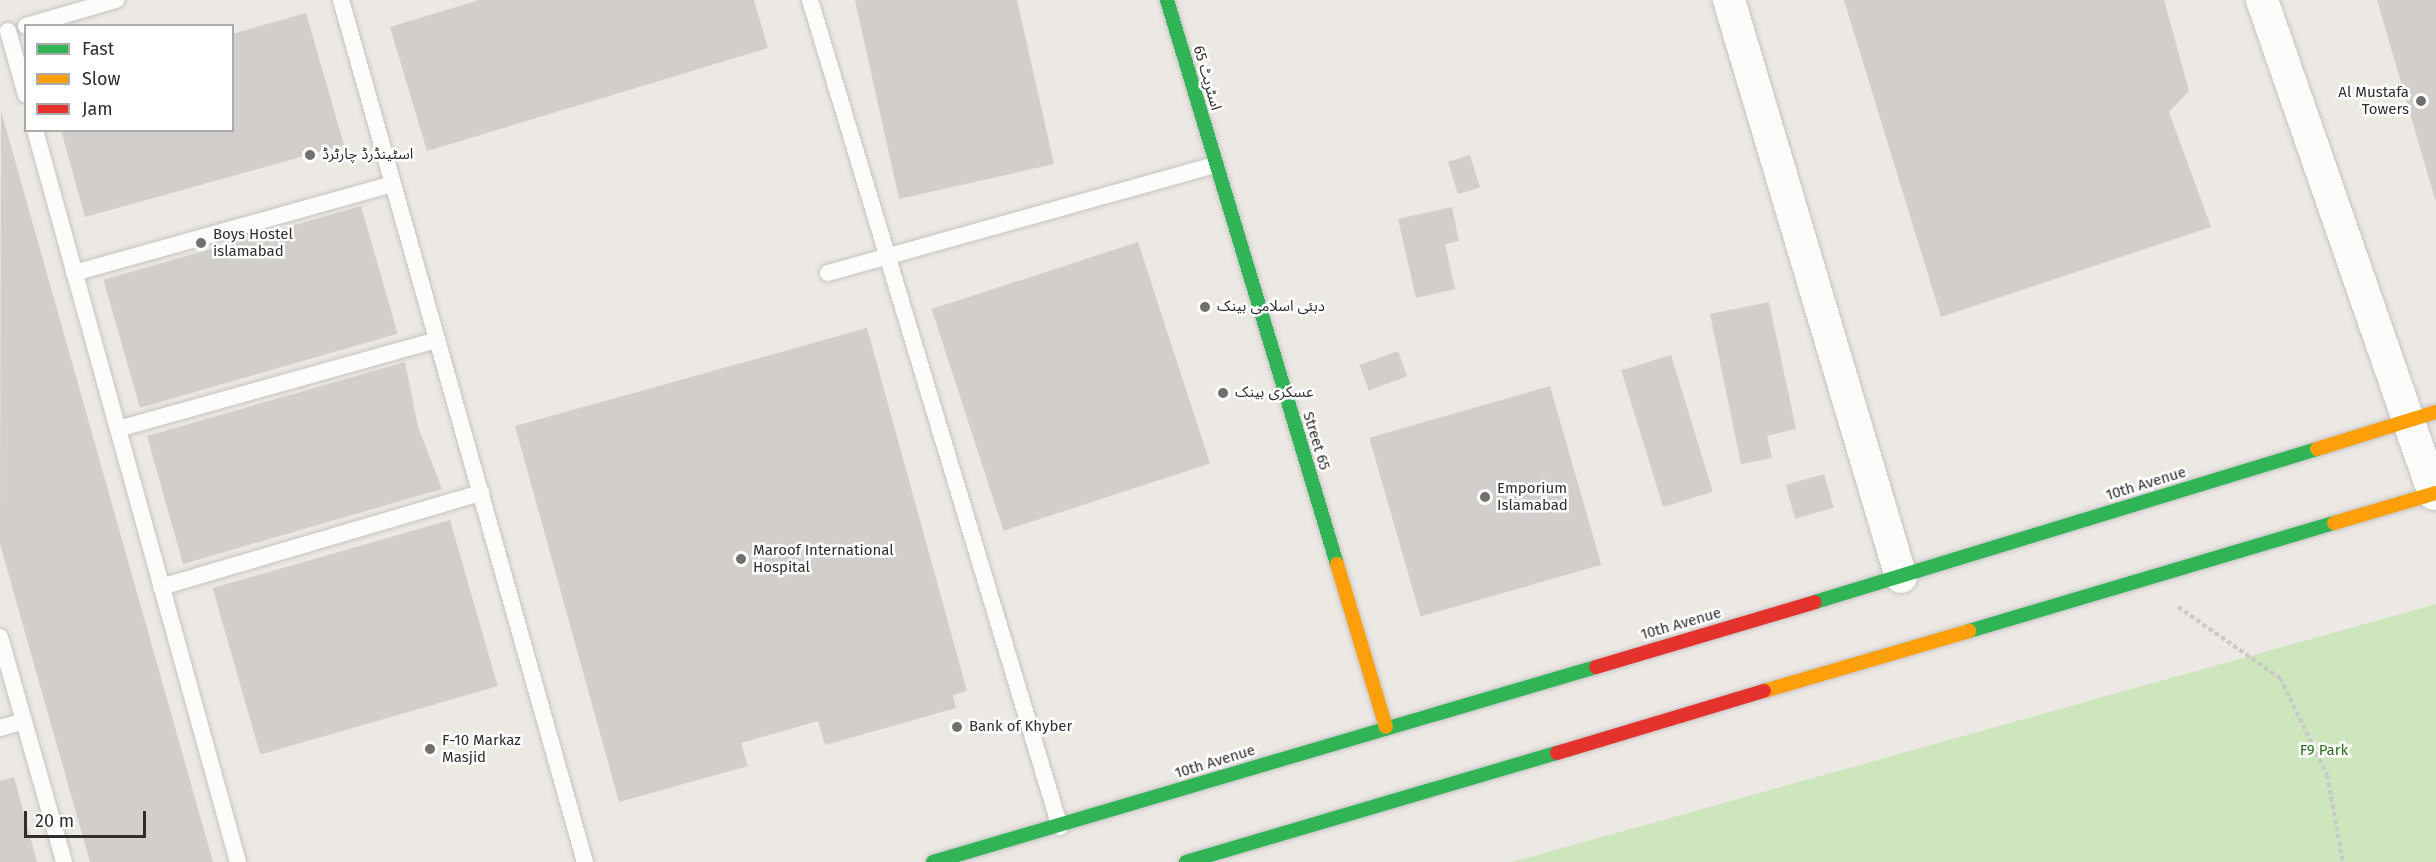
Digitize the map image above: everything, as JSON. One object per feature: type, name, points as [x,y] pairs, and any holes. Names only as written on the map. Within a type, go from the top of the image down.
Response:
[{"type":"main road","name":"اسٹریٹ 65","points":[[1167,0],[1214,165]]},
{"type":"main road","name":"Street 65","points":[[1214,165],[1386,727]]},
{"type":"main road","name":"10th Avenue","points":[[933,862],[1060,827],[1386,727],[1901,577],[2423,415]]},
{"type":"main road","points":[[1186,862],[2435,494]]},
{"type":"street","points":[[1729,0],[1901,577]]},
{"type":"street","points":[[2262,0],[2423,415],[2435,494]]},
{"type":"lane","points":[[33,24],[116,0]]},
{"type":"lane","points":[[341,0],[585,862]]},
{"type":"lane","points":[[810,0],[1060,827]]},
{"type":"lane","points":[[24,27],[4,32],[24,89]]},
{"type":"lane","points":[[36,132],[238,862]]},
{"type":"lane","points":[[828,273],[1214,165]]},
{"type":"lane","points":[[74,273],[393,184]]},
{"type":"lane","points":[[118,429],[437,340]]},
{"type":"lane","points":[[161,586],[481,493]]},
{"type":"lane","points":[[0,636],[64,862]]},
{"type":"lane","points":[[0,728],[24,721]]},
{"type":"path","points":[[2145,580],[2205,631],[2280,678],[2327,775],[2343,862]]},
{"type":"green space","name":"F9 Park","points":[[2436,604],[2436,862],[1512,862]]},
{"type":"building","points":[[479,0],[754,0],[768,48],[427,151],[390,27]]},
{"type":"building","points":[[855,0],[1017,0],[1054,164],[899,199]]},
{"type":"building","points":[[1844,0],[2164,0],[2189,91],[2169,112],[2211,227],[1941,317]]},
{"type":"building","name":"Al Mustafa Towers","points":[[2377,0],[2436,0],[2436,199],[2435,199]]},
{"type":"building","points":[[306,13],[344,145],[85,217],[62,132],[234,132],[234,33]]},
{"type":"building","points":[[1,111],[213,862],[90,862],[0,544]]},
{"type":"building","points":[[1470,155],[1480,188],[1458,194],[1448,162]]},
{"type":"building","points":[[361,206],[398,334],[140,408],[103,280]]},
{"type":"building","points":[[1452,207],[1459,241],[1445,244],[1455,289],[1416,298],[1398,219]]},
{"type":"building","points":[[1138,242],[1210,464],[1004,531],[932,309]]},
{"type":"building","points":[[1769,302],[1796,429],[1767,436],[1772,458],[1741,464],[1710,314]]},
{"type":"building","name":"Maroof International Hospital","points":[[867,328],[967,691],[953,695],[956,708],[825,745],[818,721],[741,743],[748,766],[619,802],[515,426]]},
{"type":"building","points":[[1398,351],[1407,376],[1369,390],[1359,365]]},
{"type":"building","points":[[1671,355],[1713,492],[1663,507],[1621,370]]},
{"type":"building","points":[[405,362],[418,427],[442,489],[183,564],[147,436]]},
{"type":"building","name":"Emporium Islamabad","points":[[1550,386],[1601,565],[1421,617],[1369,438]]},
{"type":"building","points":[[1824,474],[1834,508],[1795,519],[1786,485]]},
{"type":"building","points":[[450,520],[498,686],[260,754],[213,588]]},
{"type":"building","points":[[14,777],[37,862],[0,862],[0,781]]},
{"type":"traffic: fast","points":[[1167,0],[1337,564]]},
{"type":"traffic: fast","points":[[1815,602],[2317,449]]},
{"type":"traffic: fast","points":[[1969,631],[2334,523]]},
{"type":"traffic: fast","points":[[933,862],[1596,667]]},
{"type":"traffic: fast","points":[[1186,862],[1557,753]]},
{"type":"traffic: slow","points":[[2317,449],[2436,412]]},
{"type":"traffic: slow","points":[[2334,523],[2436,493]]},
{"type":"traffic: slow","points":[[1337,564],[1386,727]]},
{"type":"traffic: slow","points":[[1764,691],[1969,631]]},
{"type":"traffic: jam","points":[[1596,667],[1815,602]]},
{"type":"traffic: jam","points":[[1557,753],[1764,691]]},
{"type":"place","name":"Al Mustafa Towers","points":[[2421,101]]},
{"type":"place","name":"اسٹینڈرڈ چارٹرڈ","points":[[310,155]]},
{"type":"place","name":"Boys Hostel islamabad","points":[[201,243]]},
{"type":"place","name":"دبئی اسلامی بینک","points":[[1205,307]]},
{"type":"place","name":"عسکری بینک","points":[[1223,393]]},
{"type":"place","name":"Emporium Islamabad","points":[[1485,497]]},
{"type":"place","name":"Maroof International Hospital","points":[[741,559]]},
{"type":"place","name":"Bank of Khyber","points":[[957,727]]},
{"type":"place","name":"F-10 Markaz Masjid","points":[[430,749]]}]
